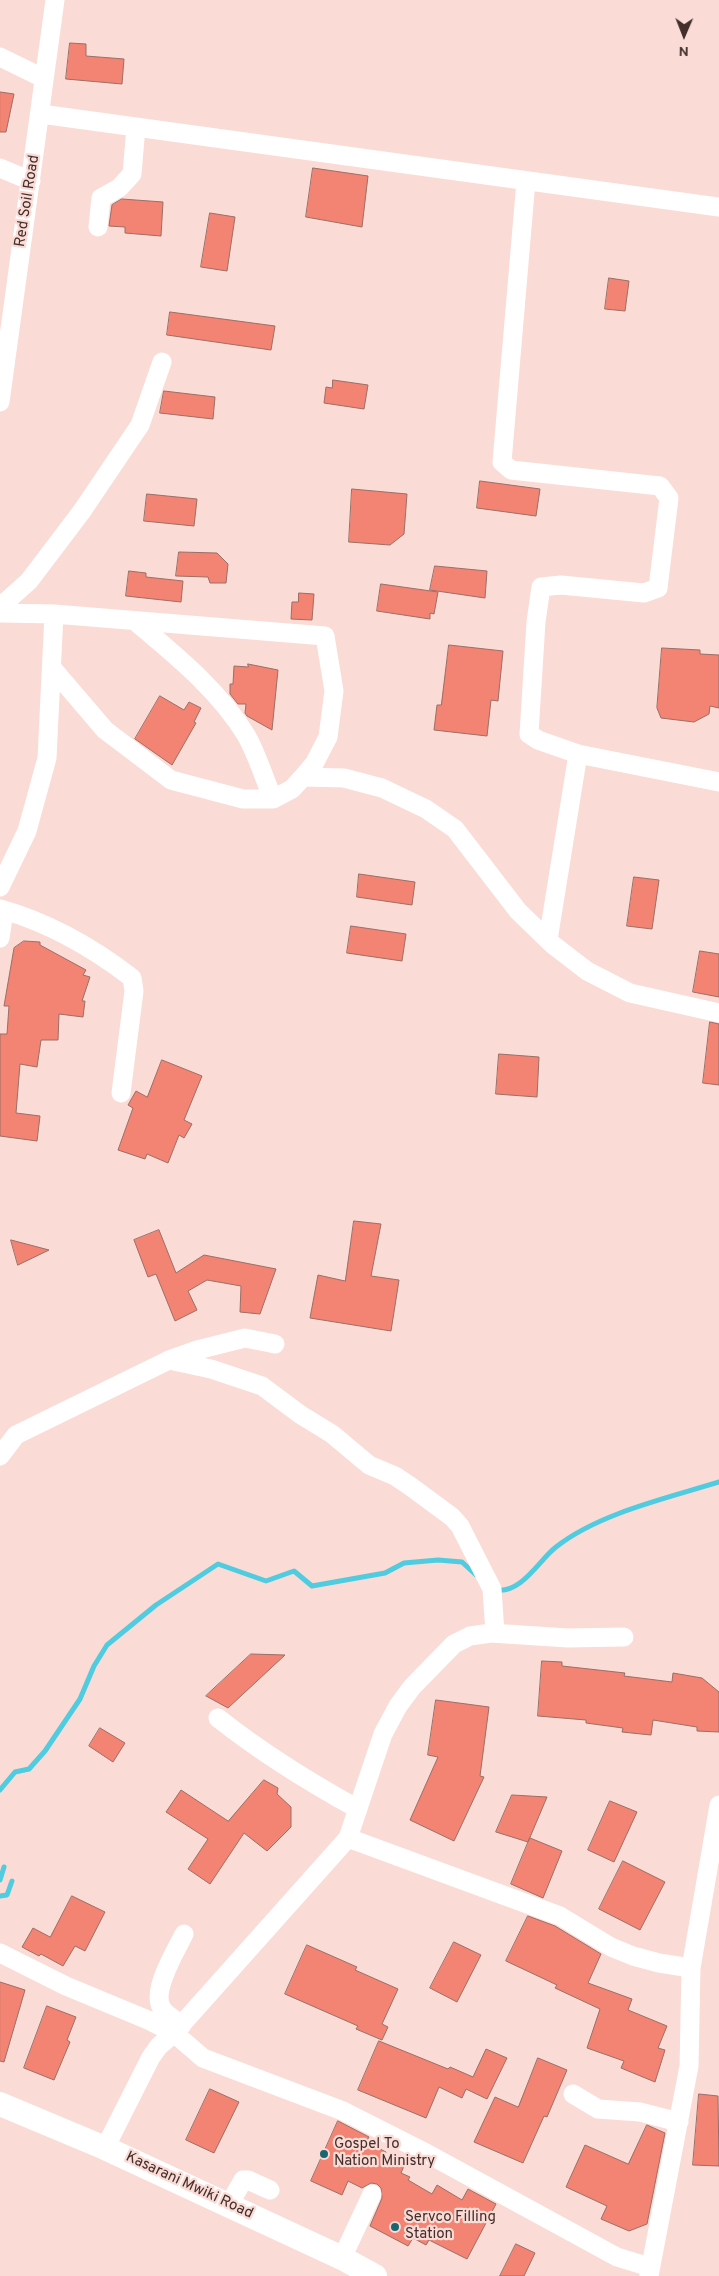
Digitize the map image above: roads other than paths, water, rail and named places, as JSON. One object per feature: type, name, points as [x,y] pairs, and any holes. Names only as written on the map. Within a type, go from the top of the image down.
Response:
[{"type":"main road","name":"Kasarani Mwiki Road","points":[[0,2104],[105,2148],[342,2258],[375,2276]]},
{"type":"street","name":"Red Soil Road","points":[[0,394],[7,290],[31,181],[54,0]]},
{"type":"street","points":[[0,57],[43,78]]},
{"type":"street","points":[[40,114],[719,207]]},
{"type":"street","points":[[98,228],[101,198],[119,188],[132,174],[136,127]]},
{"type":"street","points":[[0,168],[31,181]]},
{"type":"street","points":[[526,180],[502,462],[511,470],[660,486],[669,498],[658,588],[644,593],[561,585],[541,587],[536,622],[529,734],[538,740],[578,754],[719,782]]},
{"type":"street","points":[[0,606],[30,582],[82,511],[140,425],[162,362]]},
{"type":"street","points":[[0,613],[54,614],[325,636],[334,691],[328,737],[314,764],[292,789],[273,799],[243,799],[171,780],[105,730],[52,668]]},
{"type":"street","points":[[0,887],[27,831],[47,758],[54,614]]},
{"type":"street","points":[[136,622],[183,662],[227,710],[246,735],[273,799]]},
{"type":"street","points":[[548,940],[578,754]]},
{"type":"street","points":[[303,777],[344,778],[382,788],[426,809],[455,830],[518,911],[548,940],[587,970],[630,993],[719,1013]]},
{"type":"street","points":[[0,938],[2,910],[48,926],[117,966],[132,978],[134,991],[121,1093]]},
{"type":"street","points":[[0,1456],[16,1435],[169,1360],[197,1350],[245,1338],[275,1344]]},
{"type":"street","points":[[169,1360],[211,1370],[262,1386],[332,1434],[369,1465],[395,1476],[452,1517],[460,1526],[492,1589],[496,1634]]},
{"type":"street","points":[[105,2148],[151,2057],[159,2046],[178,2029],[348,1838],[383,1734],[398,1706],[412,1687],[454,1644],[470,1636],[496,1634],[568,1638],[624,1637]]},
{"type":"street","points":[[218,1718],[249,1742],[304,1779],[358,1809]]},
{"type":"street","points":[[184,1934],[160,1984],[159,1995],[163,2010],[203,2058],[343,2111],[428,2154],[617,2257],[650,2272],[689,2066],[691,1968],[719,1805]]},
{"type":"street","points":[[348,1838],[560,1916],[611,1947],[633,1956],[691,1968]]},
{"type":"street","points":[[0,1953],[66,1986],[178,2029]]},
{"type":"street","points":[[573,2094],[598,2109],[640,2112],[679,2122]]},
{"type":"street","points":[[229,2205],[243,2180],[248,2180],[270,2190]]},
{"type":"street","points":[[342,2258],[372,2194]]},
{"type":"waterway","points":[[497,1590],[506,1590],[522,1581],[556,1547],[592,1525],[634,1508],[719,1482]]},
{"type":"waterway","points":[[0,1790],[15,1772],[29,1769],[45,1751],[80,1699],[94,1666],[107,1645],[156,1605],[218,1564],[266,1581],[294,1571],[312,1586],[385,1573],[404,1563],[438,1560],[462,1562],[476,1575]]},
{"type":"waterway","points":[[0,1880],[4,1867]]},
{"type":"waterway","points":[[0,1896],[7,1895],[12,1881]]},
{"type":"place","name":"Gospel To Nation Ministry","points":[[324,2154]]},
{"type":"place","name":"Servco Filling Station","points":[[395,2227]]}]
